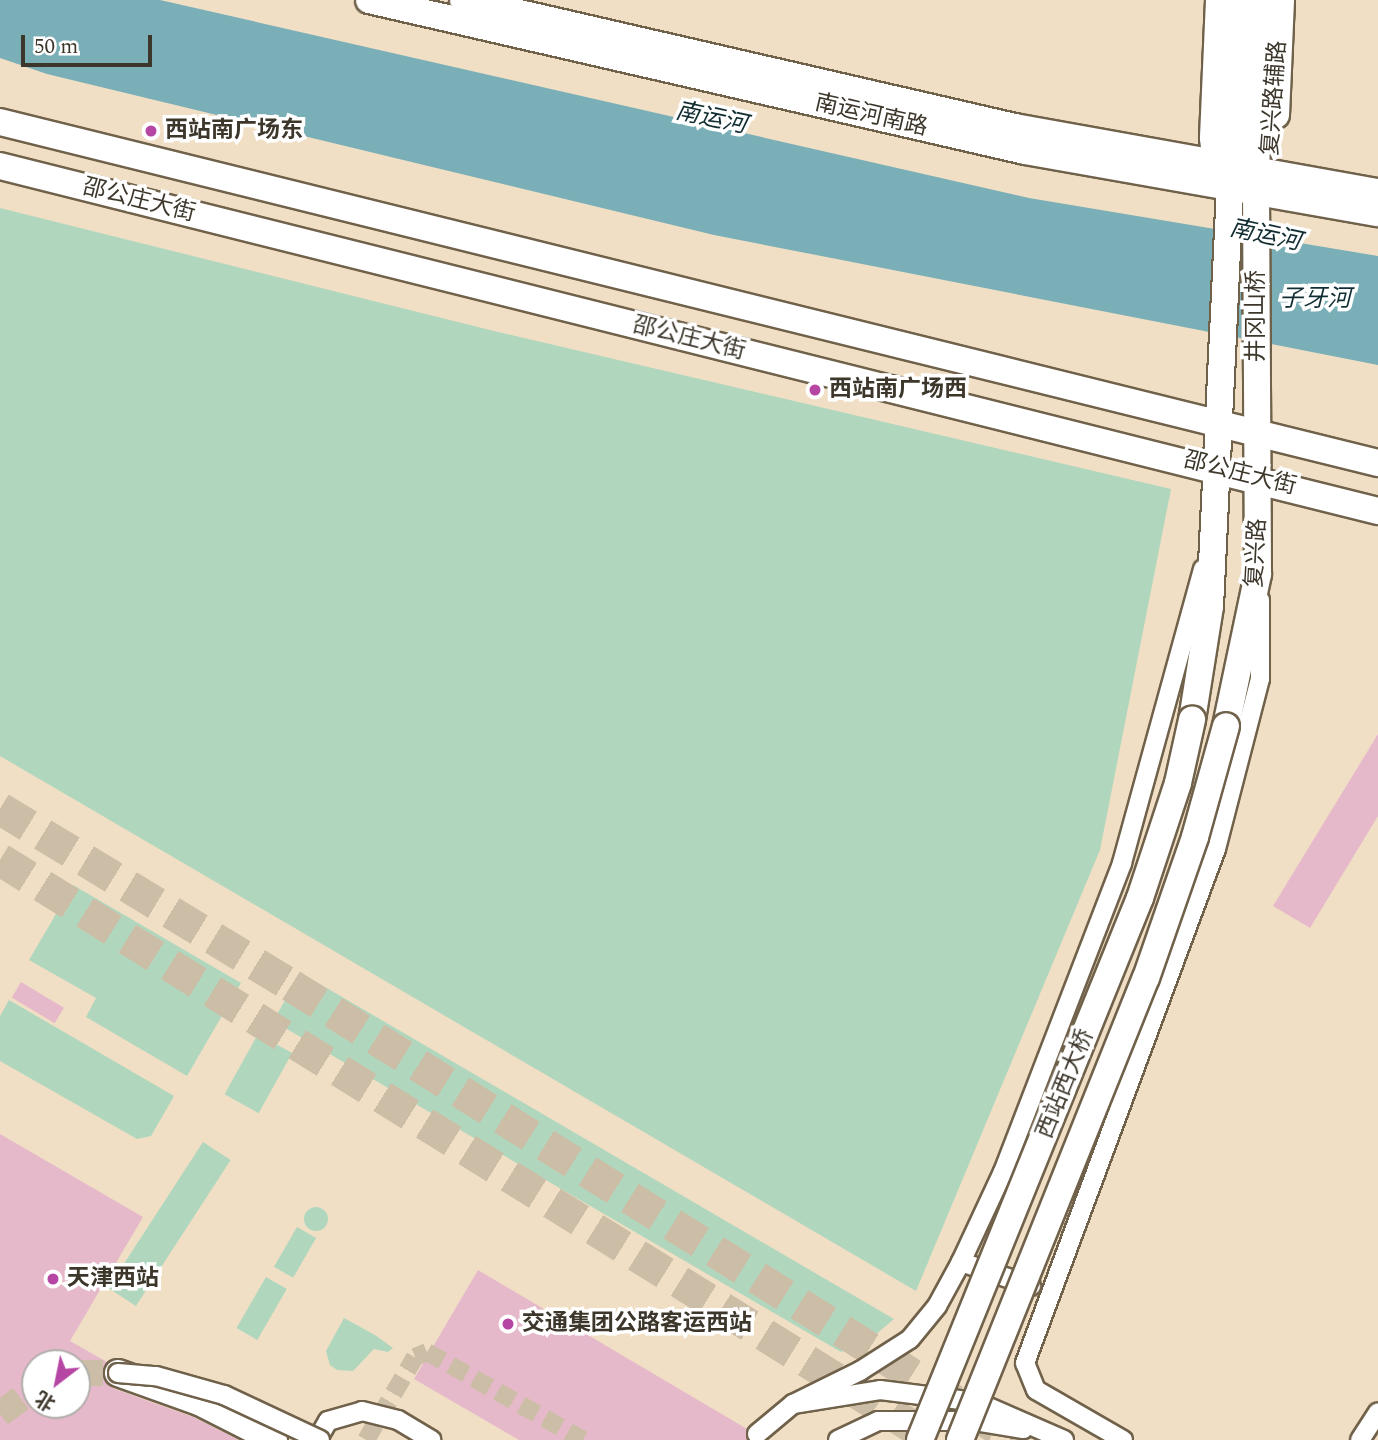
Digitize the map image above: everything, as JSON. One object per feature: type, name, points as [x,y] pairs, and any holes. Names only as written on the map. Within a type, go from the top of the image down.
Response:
[{"type":"street","name":"南运河南路","points":[[369,0],[1025,151],[1243,185],[1378,192]]},
{"type":"street","name":"南运河南路","points":[[463,0],[1015,127],[1243,185],[1378,213]]},
{"type":"street","points":[[1219,0],[1212,116],[1243,185]]},
{"type":"street","points":[[1239,0],[1243,185]]},
{"type":"street","points":[[1243,185],[1262,0]]},
{"type":"street","name":"复兴路辅路","points":[[1243,185],[1281,0]]},
{"type":"street","name":"邵公庄大街","points":[[0,122],[856,336],[1219,420],[1378,463]]},
{"type":"street","name":"邵公庄大街","points":[[0,166],[1214,467],[1378,511]]},
{"type":"street","name":"井冈山桥","points":[[1220,370],[1243,185]]},
{"type":"street","name":"井冈山桥","points":[[1243,185],[1257,377]]},
{"type":"street","name":"复兴路","points":[[1192,720],[1210,606],[1220,370]]},
{"type":"street","name":"复兴路","points":[[1226,726],[1258,574],[1260,480],[1256,431],[1257,377]]},
{"type":"street","points":[[757,1434],[793,1404],[860,1371],[910,1339],[937,1306],[961,1262],[1003,1172],[1122,863],[1211,542]]},
{"type":"street","points":[[1123,1440],[1046,1398],[1030,1384],[1025,1363],[1048,1292],[1216,849],[1260,679],[1258,574]]},
{"type":"street","name":"西站西大桥","points":[[919,1431],[1140,898],[1178,783],[1192,720]]},
{"type":"street","name":"西站西大桥","points":[[960,1440],[1146,978],[1195,837],[1226,726]]},
{"type":"street","points":[[961,1262],[1048,1292]]},
{"type":"street","points":[[118,1373],[199,1402],[274,1440]]},
{"type":"street","points":[[118,1373],[156,1376],[224,1395],[319,1440],[327,1421],[362,1411],[398,1420],[431,1440]]},
{"type":"street","points":[[793,1404],[880,1390],[931,1395],[977,1402],[1062,1440]]},
{"type":"street","points":[[906,1440],[919,1431],[931,1395]]},
{"type":"street","points":[[1360,1440],[1378,1412]]},
{"type":"street","points":[[838,1440],[878,1421],[919,1431],[1010,1425],[1062,1440]]},
{"type":"green space","points":[[0,208],[494,331],[1171,489],[1100,850],[916,1291],[0,756]]},
{"type":"green space","points":[[73,885],[241,983],[187,1076],[86,1017],[96,998],[29,960]]},
{"type":"green space","points":[[301,973],[894,1319],[874,1336],[841,1352],[273,1021]]},
{"type":"green space","points":[[9,1000],[174,1096],[151,1136],[137,1139],[0,1061],[0,1016]]},
{"type":"green space","points":[[258,1034],[292,1053],[259,1113],[225,1094]]},
{"type":"green space","points":[[203,1142],[231,1160],[136,1306],[108,1288]]},
{"type":"green space","points":[[316,1207],[324,1211],[328,1219],[324,1227],[316,1231],[308,1227],[304,1219],[308,1211]]},
{"type":"green space","points":[[297,1227],[316,1238],[293,1278],[274,1267]]},
{"type":"green space","points":[[266,1277],[287,1289],[257,1340],[236,1328]]},
{"type":"green space","points":[[344,1318],[393,1348],[388,1352],[374,1349],[353,1371],[337,1370],[330,1365],[326,1351]]},
{"type":"water","name":"子牙河","points":[[0,0],[160,0],[1029,198],[1378,256],[1378,365],[714,235],[47,74],[0,58]]},
{"type":"building","points":[[1378,734],[1378,816],[1310,928],[1273,906]]},
{"type":"building","points":[[21,982],[64,1008],[55,1023],[12,997]]},
{"type":"building","name":"天津西站","points":[[0,1134],[143,1217],[70,1341],[84,1349],[21,1349],[21,1419],[91,1419],[91,1353],[107,1362],[103,1376],[112,1388],[193,1417],[239,1440],[0,1440]]},
{"type":"building","name":"交通集团公路客运西站","points":[[478,1270],[747,1429],[748,1440],[519,1440],[414,1379]]},
{"type":"tunnel","points":[[0,808],[291,985],[1017,1440]]},
{"type":"tunnel","points":[[0,859],[928,1436]]},
{"type":"tunnel","points":[[366,1440],[415,1357],[427,1352],[583,1440]]},
{"type":"tunnel","points":[[91,1373],[118,1373]]},
{"type":"tunnel","points":[[0,1414],[21,1398]]},
{"type":"place","name":"西站南广场东","points":[[151,131]]},
{"type":"place","name":"西站南广场西","points":[[815,390]]},
{"type":"place","name":"天津西站","points":[[53,1279]]},
{"type":"place","name":"交通集团公路客运西站","points":[[508,1324]]},
{"type":"water label","name":"南运河","points":[[711,119]]},
{"type":"water label","name":"南运河","points":[[1265,236]]}]
